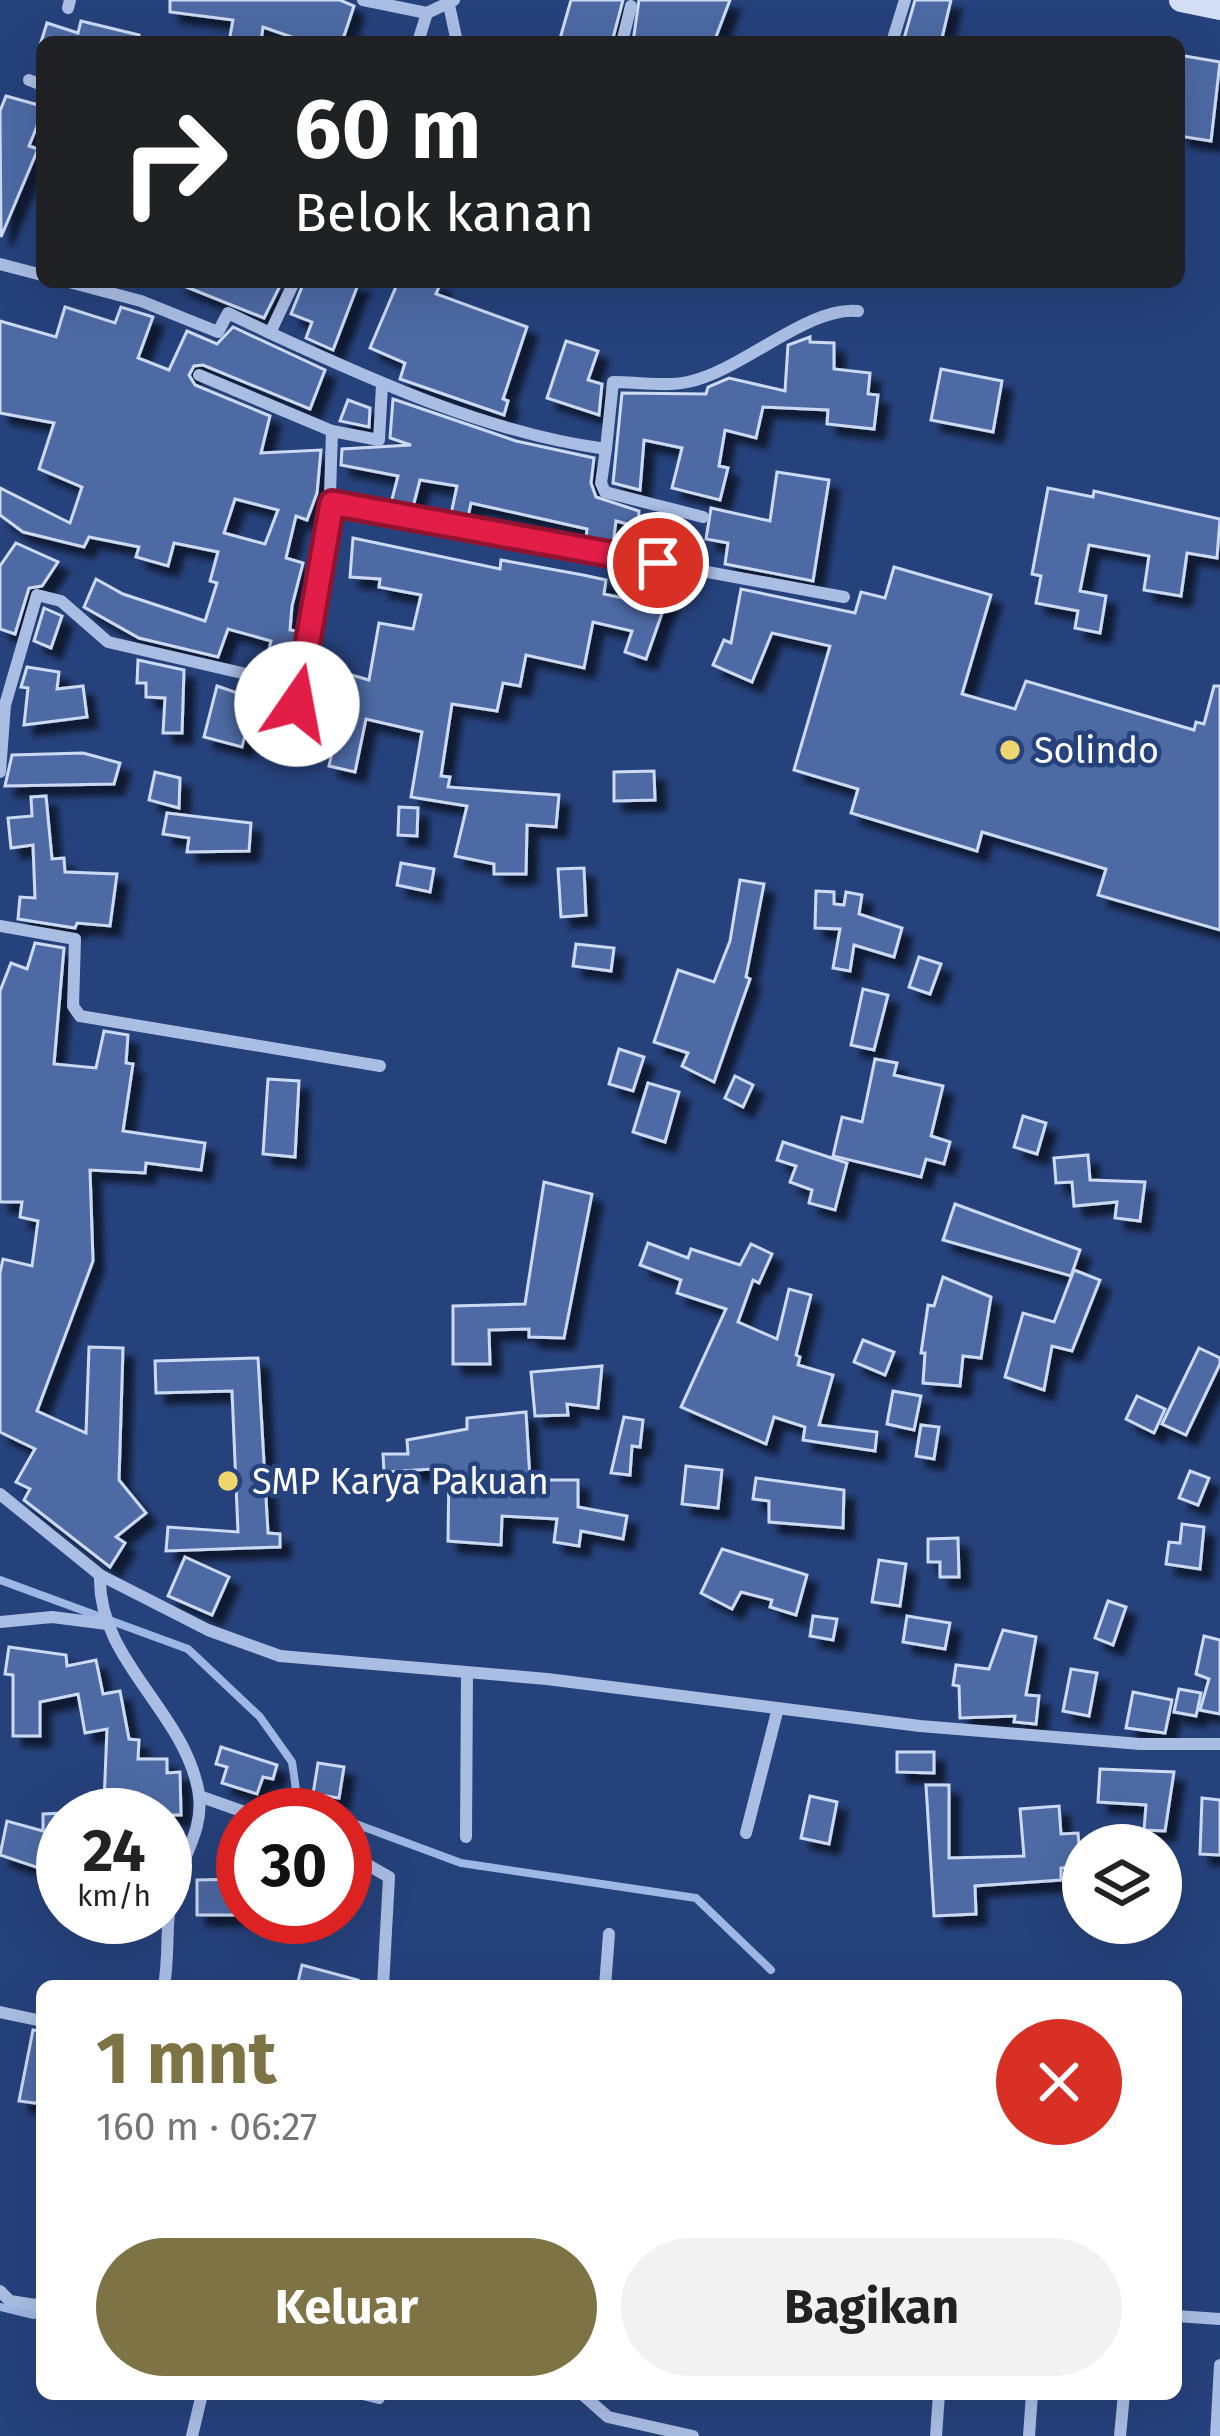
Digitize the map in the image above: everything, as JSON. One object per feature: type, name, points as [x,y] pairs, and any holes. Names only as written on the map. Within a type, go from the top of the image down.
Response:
[{"type":"main road","points":[[1181,0],[1220,8]]},
{"type":"street","points":[[364,0],[428,13],[452,2],[456,36]]},
{"type":"street","points":[[894,36],[905,0]]},
{"type":"street","points":[[624,36],[631,6]]},
{"type":"street","points":[[420,36],[428,13]]},
{"type":"street","points":[[0,264],[36,273]]},
{"type":"street","points":[[92,288],[141,301],[218,332],[227,313],[382,385],[511,426],[606,449]]},
{"type":"street","points":[[270,333],[291,288]]},
{"type":"street","points":[[703,518],[605,492],[601,483],[613,382],[687,382],[732,365],[826,313],[858,311]]},
{"type":"street","points":[[199,375],[332,431],[379,440],[382,385]]},
{"type":"street","points":[[0,772],[1,720],[37,595],[61,601],[108,642],[242,673],[297,704],[332,503],[332,431]]},
{"type":"street","points":[[332,503],[844,597]]},
{"type":"street","points":[[0,911],[0,927],[76,939],[74,1006],[80,1016],[380,1066]]},
{"type":"street","points":[[0,1494],[100,1575],[208,1630],[280,1656],[547,1679],[776,1712],[1101,1741],[1220,1744]]},
{"type":"street","points":[[100,1575],[99,1602],[122,1658],[172,1730],[200,1796],[193,1845],[170,1903],[164,1980]]},
{"type":"street","points":[[0,1622],[52,1617],[106,1622]]},
{"type":"street","points":[[466,1837],[467,1674]]},
{"type":"street","points":[[746,1833],[776,1712]]},
{"type":"street","points":[[200,1796],[216,1802]]},
{"type":"street","points":[[372,1867],[389,1877],[383,1980]]},
{"type":"street","points":[[605,1980],[609,1934]]},
{"type":"street","points":[[0,2012],[36,2020]]},
{"type":"street","points":[[0,2291],[35,2305]]},
{"type":"street","points":[[1182,2316],[1220,2319]]},
{"type":"street","points":[[1216,2436],[1220,2365]]},
{"type":"street","points":[[192,2436],[201,2400]]},
{"type":"street","points":[[589,2400],[608,2417],[693,2436]]},
{"type":"street","points":[[936,2436],[939,2400]]},
{"type":"street","points":[[1029,2436],[1032,2400]]},
{"type":"street","points":[[1120,2436],[1123,2400]]},
{"type":"building","points":[[170,0],[340,0],[354,6],[344,36],[289,36],[263,27],[262,36],[230,36],[233,20],[170,12]]},
{"type":"building","points":[[571,0],[623,0],[614,36],[561,36]]},
{"type":"building","points":[[639,0],[730,0],[716,36],[634,36]]},
{"type":"building","points":[[915,0],[951,0],[942,36],[905,36]]},
{"type":"building","points":[[81,21],[139,36],[43,36],[47,23],[78,33]]},
{"type":"building","points":[[1185,56],[1220,62],[1211,141],[1185,137]]},
{"type":"building","points":[[6,96],[36,104],[36,129],[29,146],[36,148],[36,154],[1,237],[0,111]]},
{"type":"building","points":[[189,288],[279,288],[264,318]]},
{"type":"building","points":[[302,288],[357,288],[333,350],[306,338],[312,322],[291,314]]},
{"type":"building","points":[[395,288],[438,288],[436,294],[527,327],[503,399],[508,401],[504,415],[400,379],[405,363],[370,348]]},
{"type":"building","points":[[65,307],[115,323],[121,307],[153,317],[138,358],[169,370],[187,331],[217,344],[233,327],[325,370],[310,409],[203,365],[194,366],[189,375],[195,385],[270,416],[261,453],[321,450],[317,493],[307,520],[296,516],[286,558],[303,563],[292,606],[290,630],[297,631],[292,658],[268,654],[271,641],[228,629],[218,657],[139,638],[84,607],[96,579],[123,594],[205,621],[217,583],[210,581],[218,552],[174,543],[168,566],[136,557],[139,547],[89,537],[84,547],[23,532],[0,515],[0,488],[70,523],[82,487],[39,469],[54,423],[0,413],[0,321],[56,337]],"holes":[[[235,499],[278,510],[265,544],[224,533]]]},
{"type":"building","points":[[810,337],[810,342],[834,343],[834,369],[870,373],[868,394],[878,395],[874,429],[827,424],[828,410],[763,407],[756,438],[725,430],[719,466],[728,468],[720,500],[672,488],[682,448],[644,440],[640,490],[613,483],[622,393],[706,394],[708,387],[729,378],[785,391],[788,345]]},
{"type":"building","points":[[566,341],[598,351],[588,380],[602,384],[599,415],[547,398]]},
{"type":"building","points":[[941,369],[1002,381],[993,432],[931,420]]},
{"type":"building","points":[[393,399],[516,441],[594,458],[591,483],[596,497],[639,511],[638,527],[616,521],[613,544],[586,539],[587,529],[471,503],[468,517],[451,514],[457,486],[420,480],[413,507],[391,503],[398,476],[341,465],[342,449],[411,445],[390,438]]},
{"type":"building","points":[[348,400],[370,408],[369,427],[340,421]]},
{"type":"building","points":[[777,472],[829,480],[813,581],[725,564],[728,543],[706,539],[711,508],[770,521]]},
{"type":"building","points":[[1048,488],[1093,497],[1094,491],[1220,519],[1217,558],[1187,553],[1181,596],[1144,590],[1149,556],[1089,545],[1080,591],[1106,596],[1100,633],[1075,628],[1078,611],[1036,603],[1041,576],[1032,574]]},
{"type":"building","points":[[353,538],[500,569],[501,560],[606,580],[604,594],[642,602],[645,591],[667,599],[646,659],[625,652],[632,631],[593,622],[584,668],[526,655],[520,686],[503,683],[497,711],[452,704],[441,776],[450,777],[448,787],[559,795],[556,827],[527,825],[526,874],[494,874],[494,864],[455,856],[467,806],[411,797],[422,732],[366,719],[355,772],[329,766],[342,707],[309,698],[317,665],[369,680],[379,623],[413,629],[421,595],[379,587],[380,579],[350,577]]},
{"type":"building","points":[[16,543],[58,562],[42,586],[29,588],[15,634],[0,629],[0,566]]},
{"type":"building","name":"Solindo","points":[[894,567],[991,595],[962,694],[1015,709],[1026,681],[1194,730],[1196,722],[1204,724],[1214,686],[1220,686],[1220,930],[1098,895],[1106,869],[982,832],[977,851],[851,813],[858,789],[794,770],[830,646],[772,633],[752,682],[713,665],[724,640],[731,643],[741,589],[855,613],[861,592],[885,598]]},
{"type":"building","points":[[44,608],[62,616],[51,648],[34,641]]},
{"type":"building","points":[[138,660],[184,670],[182,733],[163,733],[165,698],[146,697],[146,683],[137,683]]},
{"type":"building","points":[[27,667],[59,672],[57,689],[83,686],[87,717],[24,725],[28,688],[21,687]]},
{"type":"building","points":[[217,686],[284,709],[278,735],[247,727],[242,747],[204,737]]},
{"type":"building","points":[[83,753],[120,763],[114,784],[5,786],[12,755]]},
{"type":"building","points":[[654,771],[655,800],[614,801],[614,772]]},
{"type":"building","points":[[155,772],[180,778],[179,808],[149,800]]},
{"type":"building","points":[[46,796],[52,859],[64,858],[65,872],[117,874],[110,926],[77,923],[75,928],[18,919],[20,897],[35,898],[33,845],[11,848],[8,818],[32,816],[31,797]]},
{"type":"building","points":[[399,807],[418,808],[417,836],[398,835]]},
{"type":"building","points":[[167,813],[251,823],[249,851],[187,852],[189,838],[163,834]]},
{"type":"building","points":[[401,863],[434,869],[430,892],[397,885]]},
{"type":"building","points":[[584,868],[586,915],[561,917],[558,869]]},
{"type":"building","points":[[740,880],[764,884],[746,977],[750,979],[714,1082],[682,1066],[688,1053],[654,1042],[678,970],[714,982],[730,941]]},
{"type":"building","points":[[816,891],[834,892],[834,904],[844,905],[846,892],[862,895],[859,914],[902,928],[894,957],[854,945],[850,971],[833,968],[840,929],[815,928]]},
{"type":"building","points":[[35,943],[64,948],[54,1064],[96,1068],[104,1031],[128,1035],[126,1063],[133,1064],[123,1131],[205,1143],[201,1170],[146,1163],[145,1173],[90,1170],[93,1261],[37,1411],[86,1433],[89,1347],[123,1348],[119,1480],[146,1513],[116,1537],[125,1543],[110,1567],[24,1500],[30,1489],[16,1482],[35,1449],[0,1432],[0,1273],[3,1259],[32,1266],[38,1221],[20,1217],[22,1202],[0,1202],[0,991],[11,963],[27,969]]},
{"type":"building","points":[[576,944],[614,948],[611,971],[573,966]]},
{"type":"building","points":[[919,957],[941,964],[930,994],[909,987]]},
{"type":"building","points":[[863,989],[888,995],[874,1050],[851,1045]]},
{"type":"building","points":[[619,1049],[644,1057],[633,1091],[609,1084]]},
{"type":"building","points":[[875,1059],[897,1063],[894,1075],[943,1086],[931,1136],[950,1142],[944,1164],[926,1159],[921,1177],[833,1156],[842,1117],[862,1122]]},
{"type":"building","points":[[735,1076],[753,1085],[743,1107],[725,1098]]},
{"type":"building","points":[[268,1079],[299,1081],[295,1157],[263,1154]]},
{"type":"building","points":[[648,1083],[679,1092],[665,1142],[633,1132]]},
{"type":"building","points":[[1023,1116],[1046,1123],[1037,1154],[1014,1147]]},
{"type":"building","points":[[783,1142],[847,1163],[835,1210],[809,1203],[812,1190],[790,1182],[796,1166],[777,1160]]},
{"type":"building","points":[[1088,1155],[1090,1180],[1145,1182],[1140,1221],[1115,1218],[1117,1202],[1074,1206],[1072,1182],[1056,1183],[1054,1158]]},
{"type":"building","points":[[544,1182],[592,1194],[564,1338],[529,1337],[529,1329],[489,1330],[490,1364],[453,1364],[453,1306],[525,1304]]},
{"type":"building","points":[[955,1204],[1080,1250],[1071,1276],[943,1240]]},
{"type":"building","points":[[648,1243],[688,1258],[691,1249],[740,1265],[751,1244],[772,1254],[759,1283],[753,1280],[738,1322],[777,1339],[789,1289],[811,1295],[796,1355],[798,1365],[833,1375],[819,1425],[877,1432],[875,1451],[803,1440],[805,1427],[774,1417],[766,1444],[681,1407],[726,1309],[677,1293],[681,1280],[640,1265]]},
{"type":"building","points":[[1074,1270],[1100,1280],[1072,1351],[1052,1346],[1044,1390],[1005,1377],[1023,1313],[1054,1322]]},
{"type":"building","points":[[943,1277],[991,1297],[981,1358],[963,1356],[960,1386],[923,1383],[925,1353],[921,1353],[928,1305],[934,1306]]},
{"type":"building","points":[[863,1340],[894,1352],[885,1375],[854,1362]]},
{"type":"building","points":[[1199,1348],[1220,1358],[1220,1364],[1186,1435],[1162,1424]]},
{"type":"building","points":[[258,1358],[268,1533],[280,1534],[280,1547],[166,1551],[168,1527],[238,1532],[232,1391],[156,1393],[155,1361]]},
{"type":"building","points":[[602,1366],[598,1408],[567,1404],[568,1415],[535,1416],[531,1372]]},
{"type":"building","points":[[893,1391],[921,1396],[914,1430],[887,1424]]},
{"type":"building","points":[[1137,1396],[1165,1409],[1154,1433],[1126,1419]]},
{"type":"building","points":[[526,1412],[530,1480],[578,1480],[578,1507],[627,1516],[623,1539],[581,1531],[579,1546],[554,1542],[557,1519],[502,1516],[501,1545],[448,1541],[449,1468],[384,1472],[383,1454],[408,1454],[407,1440],[467,1429],[467,1418]]},
{"type":"building","points":[[624,1417],[643,1420],[640,1447],[632,1446],[630,1475],[611,1473]]},
{"type":"building","points":[[921,1425],[939,1427],[934,1459],[916,1456]]},
{"type":"building","points":[[686,1466],[722,1470],[718,1508],[682,1504]]},
{"type":"building","points":[[1190,1471],[1209,1478],[1198,1505],[1179,1498]]},
{"type":"building","points":[[756,1478],[844,1490],[843,1528],[769,1522],[769,1501],[753,1499]]},
{"type":"building","points":[[1182,1524],[1204,1527],[1200,1569],[1166,1564],[1169,1542],[1180,1543]]},
{"type":"building","points":[[958,1538],[959,1577],[940,1577],[940,1562],[928,1562],[928,1539]]},
{"type":"building","points":[[722,1549],[807,1575],[796,1615],[770,1607],[772,1600],[741,1592],[732,1609],[701,1593]]},
{"type":"building","points":[[185,1557],[229,1577],[212,1615],[168,1596]]},
{"type":"building","points":[[879,1560],[906,1564],[900,1606],[872,1602]]},
{"type":"building","points":[[1108,1601],[1126,1607],[1113,1645],[1095,1638]]},
{"type":"building","points":[[813,1616],[837,1619],[833,1640],[810,1636]]},
{"type":"building","points":[[907,1616],[950,1623],[945,1649],[903,1642]]},
{"type":"building","points":[[1003,1630],[1036,1637],[1026,1695],[1039,1696],[1036,1724],[1014,1722],[1015,1716],[960,1718],[959,1686],[953,1685],[956,1665],[989,1669]]},
{"type":"building","points":[[1204,1636],[1220,1640],[1220,1714],[1200,1710],[1209,1679],[1196,1674]]},
{"type":"building","points":[[9,1647],[66,1655],[67,1666],[96,1660],[103,1694],[120,1691],[129,1739],[139,1740],[138,1759],[167,1759],[167,1773],[180,1772],[180,1788],[105,1788],[107,1729],[85,1733],[78,1694],[40,1702],[40,1736],[13,1736],[13,1675],[5,1674]]},
{"type":"building","points":[[1071,1669],[1097,1673],[1089,1716],[1063,1711]]},
{"type":"building","points":[[1179,1689],[1201,1693],[1196,1716],[1174,1712]]},
{"type":"building","points":[[1133,1692],[1172,1700],[1165,1733],[1126,1728]]},
{"type":"building","points":[[221,1747],[277,1765],[273,1779],[263,1777],[259,1788],[238,1788],[222,1783],[227,1767],[216,1764]]},
{"type":"building","points":[[897,1752],[934,1752],[934,1773],[897,1772]]},
{"type":"building","points":[[318,1763],[344,1767],[341,1788],[314,1788]]},
{"type":"building","points":[[1100,1769],[1174,1772],[1166,1824],[1144,1824],[1146,1805],[1098,1802]]},
{"type":"building","points":[[926,1785],[949,1785],[949,1858],[1024,1856],[1020,1809],[1059,1806],[1061,1880],[975,1886],[976,1914],[934,1916]]},
{"type":"building","points":[[810,1796],[837,1802],[829,1844],[801,1838]]},
{"type":"building","points":[[1202,1798],[1220,1800],[1220,1855],[1200,1854]]},
{"type":"building","points":[[7,1821],[36,1829],[36,1867],[0,1855]]},
{"type":"building","points":[[197,1880],[216,1880],[216,1915],[197,1915]]},
{"type":"building","points":[[302,1965],[358,1980],[298,1980]]},
{"type":"building","points":[[33,2030],[36,2030],[36,2103],[19,2101]]},
{"type":"waterway","points":[[0,1580],[188,1649],[260,1717],[292,1762],[296,1788]]},
{"type":"waterway","points":[[372,1830],[461,1863],[696,1898],[771,1970]]},
{"type":"waterway","points":[[0,2307],[34,2315],[36,2309]]},
{"type":"place","name":"Solindo","points":[[1010,750]]},
{"type":"place","name":"SMP Karya Pakuan","points":[[228,1481]]},
{"type":"route","points":[[297,704],[319,603],[332,503],[658,563]]}]
